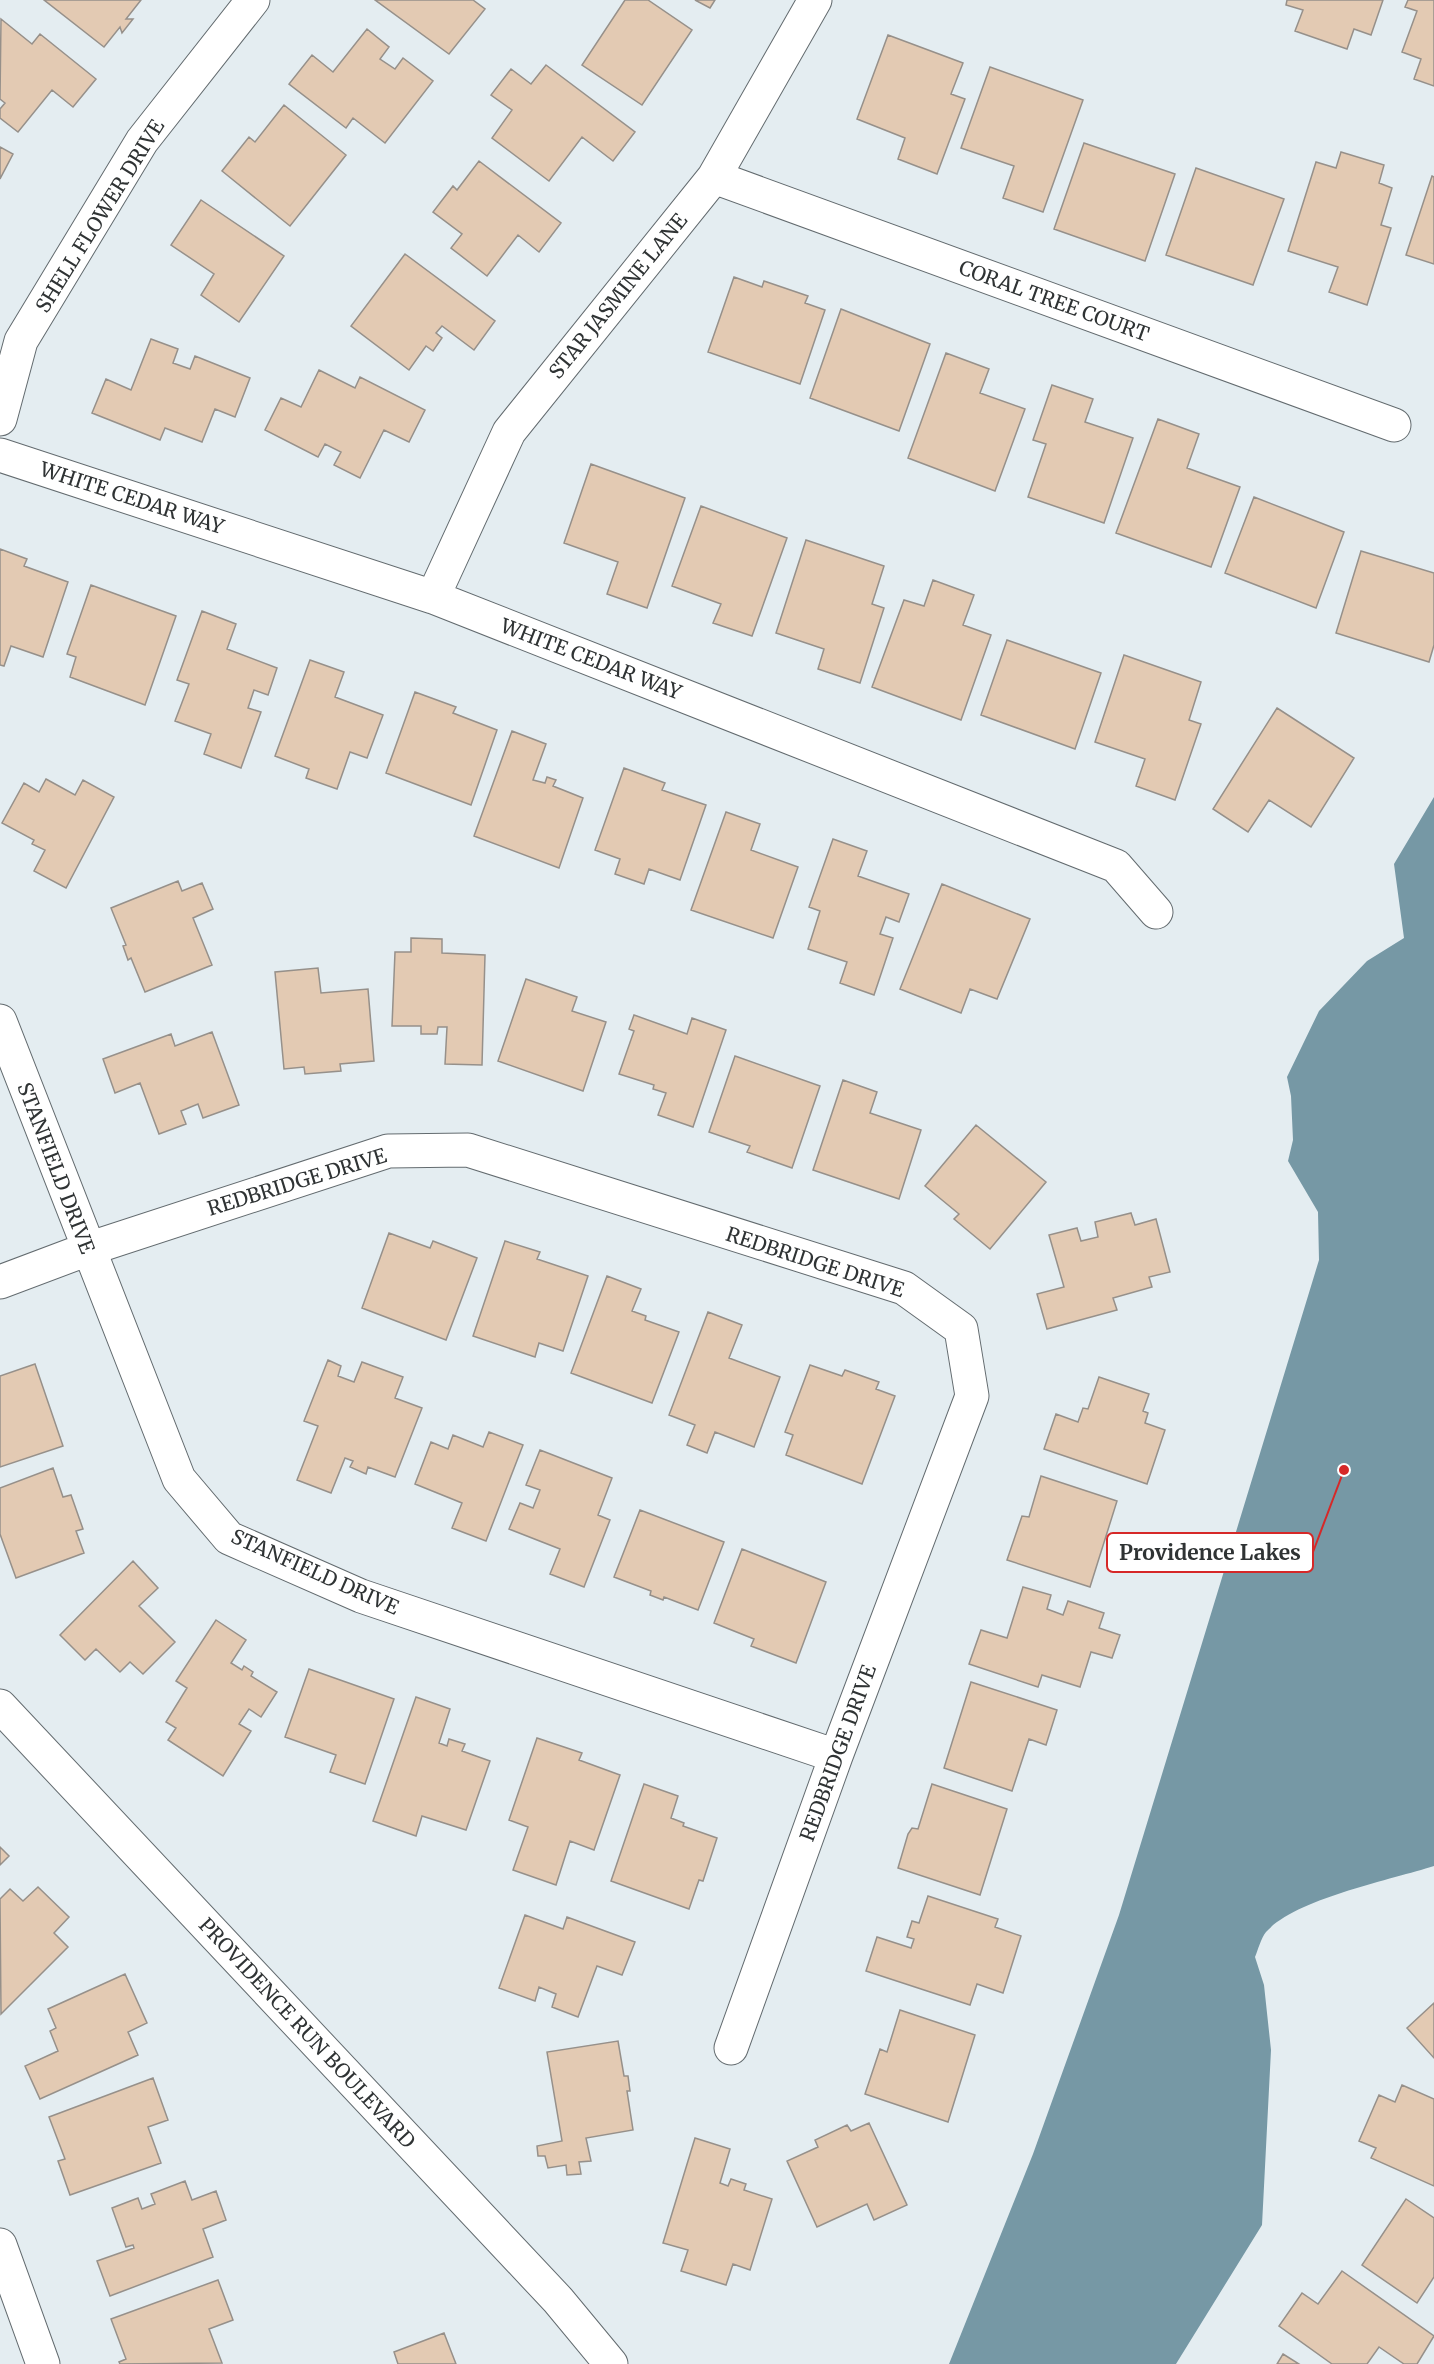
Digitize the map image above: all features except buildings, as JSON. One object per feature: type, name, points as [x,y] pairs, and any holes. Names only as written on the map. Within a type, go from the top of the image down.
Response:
[{"type":"street","name":"SHELL FLOWER DRIVE","points":[[0,419],[21,341],[142,141],[253,0]]},
{"type":"street","name":"STAR JASMINE LANE","points":[[433,597],[509,432],[714,177],[815,0]]},
{"type":"street","name":"CORAL TREE COURT","points":[[714,177],[1394,425]]},
{"type":"street","name":"WHITE CEDAR WAY","points":[[0,455],[433,597],[1116,866],[1156,912]]},
{"type":"street","name":"STANFIELD DRIVE","points":[[0,1021],[87,1249],[179,1479],[229,1538],[361,1596],[836,1756]]},
{"type":"street","name":"REDBRIDGE DRIVE","points":[[0,1282],[87,1249],[388,1151],[468,1150],[904,1288],[961,1329],[972,1396],[836,1756],[731,2048]]},
{"type":"street","name":"PROVIDENCE RUN BOULEVARD","points":[[0,1706],[558,2300],[610,2364]]},
{"type":"street","points":[[0,2245],[43,2364]]},
{"type":"water","points":[[1434,797],[1434,1866],[1320,1900],[1280,1920],[1263,1937],[1255,1957],[1264,1985],[1271,2050],[1262,2225],[1176,2364],[949,2364],[1033,2154],[1119,1915],[1319,1260],[1318,1212],[1288,1161],[1293,1140],[1291,1096],[1287,1077],[1319,1011],[1367,961],[1404,938],[1394,864]]},
{"type":"place","name":"Providence Lakes","points":[[1344,1470]]}]
